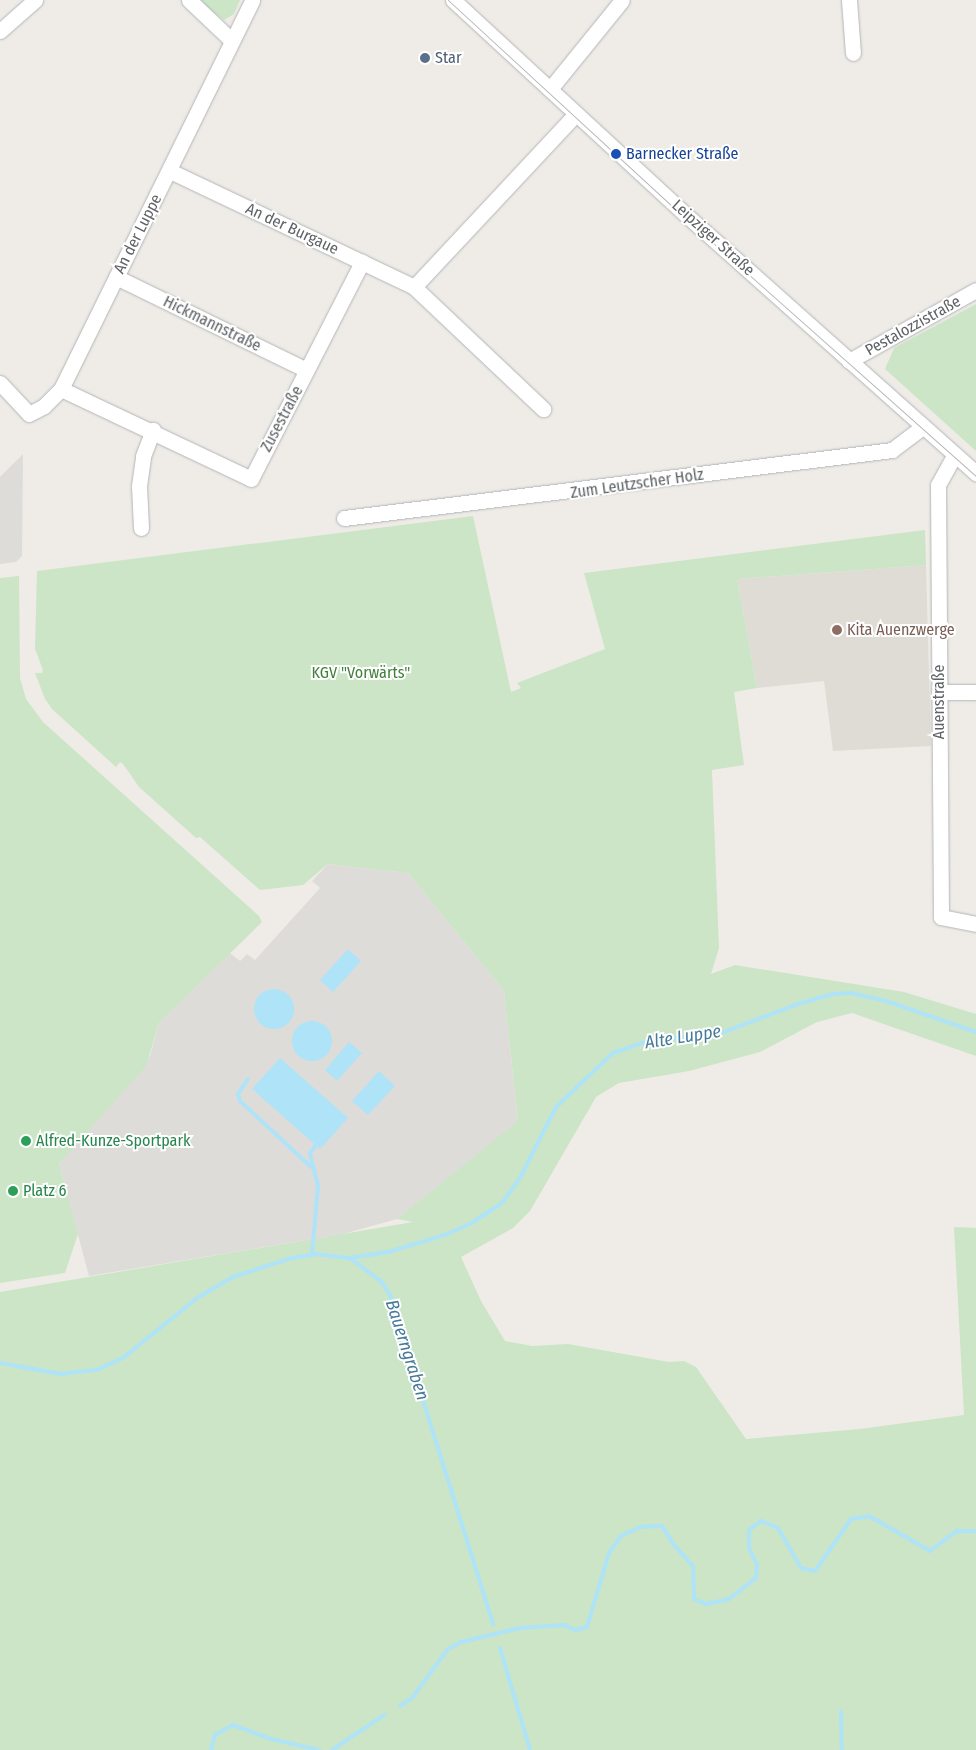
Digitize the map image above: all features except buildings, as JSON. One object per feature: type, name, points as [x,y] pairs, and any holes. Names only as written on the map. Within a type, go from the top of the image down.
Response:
[{"type":"street","points":[[0,31],[35,0]]},
{"type":"street","points":[[188,0],[232,41]]},
{"type":"street","name":"An der Luppe","points":[[0,383],[29,414],[44,406],[61,389],[170,171],[252,0]]},
{"type":"street","name":"Leipziger Straße","points":[[453,0],[576,114],[954,456],[976,473]]},
{"type":"street","points":[[550,89],[622,0]]},
{"type":"street","points":[[849,0],[854,53]]},
{"type":"street","points":[[414,287],[576,114]]},
{"type":"street","name":"An der Burgaue","points":[[170,171],[414,287],[544,409]]},
{"type":"street","name":"Zusestraße","points":[[61,389],[153,430],[251,479],[362,262]]},
{"type":"street","name":"Hickmannstraße","points":[[116,278],[307,370]]},
{"type":"street","name":"Pestalozzistraße","points":[[849,361],[976,290]]},
{"type":"street","name":"Zum Leutzscher Holz","points":[[344,518],[892,450],[923,427]]},
{"type":"street","points":[[141,528],[139,486],[143,456],[153,430]]},
{"type":"street","name":"Auenstraße","points":[[954,456],[938,485],[941,917],[976,924]]},
{"type":"street","points":[[939,692],[976,692]]},
{"type":"shaded area","points":[[23,454],[22,556],[16,562],[0,564],[0,477]]},
{"type":"shaded area","name":"Kita Auenzwerge","points":[[926,565],[931,746],[833,751],[824,681],[757,688],[737,579]]},
{"type":"shaded area","points":[[328,864],[408,873],[504,991],[518,1122],[397,1219],[343,1234],[89,1276],[59,1164],[150,1056],[159,1023],[230,953],[240,961],[247,954],[255,960],[320,888],[312,881]]},
{"type":"green space","points":[[197,0],[240,0],[234,14],[224,20]]},
{"type":"green space","points":[[976,304],[976,451],[885,369],[894,348]]},
{"type":"green space","name":"KGV \"Vorwärts\"","points":[[473,516],[511,692],[521,688],[517,683],[605,649],[584,573],[925,530],[926,565],[737,579],[757,688],[734,692],[744,765],[712,770],[719,948],[711,974],[735,965],[904,992],[976,1014],[976,1056],[852,1013],[817,1022],[760,1052],[689,1071],[619,1083],[596,1097],[530,1211],[513,1228],[461,1257],[481,1301],[505,1341],[532,1346],[568,1344],[669,1362],[684,1361],[696,1367],[746,1439],[860,1429],[964,1415],[954,1227],[976,1228],[976,1750],[0,1750],[0,1292],[413,1222],[397,1219],[518,1121],[504,991],[408,873],[328,864],[303,885],[260,890],[200,837],[196,838],[139,787],[123,764],[120,762],[116,767],[52,709],[45,699],[35,673],[42,673],[43,670],[35,649],[37,571]]},
{"type":"green space","points":[[19,576],[20,678],[26,699],[43,722],[259,916],[262,922],[159,1023],[146,1066],[59,1164],[78,1234],[65,1273],[0,1283],[0,578]]},
{"type":"water","points":[[348,949],[361,961],[333,992],[320,980]]},
{"type":"water","points":[[278,989],[285,992],[291,998],[294,1009],[293,1017],[285,1026],[278,1029],[270,1029],[263,1026],[255,1017],[254,1005],[257,998],[266,990]]},
{"type":"water","points":[[312,1021],[326,1027],[332,1041],[326,1055],[312,1061],[298,1055],[292,1041],[298,1027]]},
{"type":"water","points":[[349,1042],[362,1053],[337,1081],[325,1070]]},
{"type":"water","points":[[280,1058],[348,1118],[320,1149],[252,1089]]},
{"type":"water","points":[[379,1071],[395,1086],[368,1115],[352,1101]]},
{"type":"waterway","name":"Alte Luppe","points":[[350,1258],[388,1252],[445,1235],[472,1223],[503,1202],[521,1176],[556,1107],[613,1053],[650,1040],[716,1035],[798,1004],[834,994],[851,993],[886,1001],[976,1032]]},
{"type":"waterway","points":[[248,1079],[238,1094],[240,1101],[311,1167]]},
{"type":"waterway","points":[[312,1255],[318,1186],[310,1153],[316,1145]]},
{"type":"waterway","name":"Bauerngraben","points":[[0,1363],[61,1374],[99,1369],[123,1358],[197,1298],[233,1277],[292,1258],[316,1254],[350,1258],[381,1281],[390,1295],[493,1624]]},
{"type":"waterway","points":[[400,1706],[412,1698],[448,1649],[461,1642],[520,1628],[564,1625],[575,1630],[587,1627],[609,1553],[621,1536],[640,1527],[662,1526],[674,1545],[693,1566],[694,1599],[706,1604],[729,1599],[756,1578],[757,1565],[749,1548],[749,1530],[761,1521],[778,1528],[801,1568],[815,1571],[851,1519],[869,1516],[930,1551],[957,1531],[976,1531]]},
{"type":"waterway","name":"Bauerngraben","points":[[500,1648],[530,1750]]},
{"type":"waterway","points":[[841,1711],[842,1750]]},
{"type":"waterway","points":[[332,1750],[384,1715]]},
{"type":"waterway","points":[[211,1750],[215,1735],[233,1725],[271,1739],[319,1750]]},
{"type":"tram line","points":[[448,0],[684,217],[976,476]]},
{"type":"place","name":"Star","points":[[425,58]]},
{"type":"place","name":"Barnecker Straße","points":[[616,154]]},
{"type":"place","name":"Kita Auenzwerge","points":[[837,630]]},
{"type":"place","name":"Alfred-Kunze-Sportpark","points":[[26,1141]]},
{"type":"place","name":"Platz 6","points":[[13,1191]]}]
